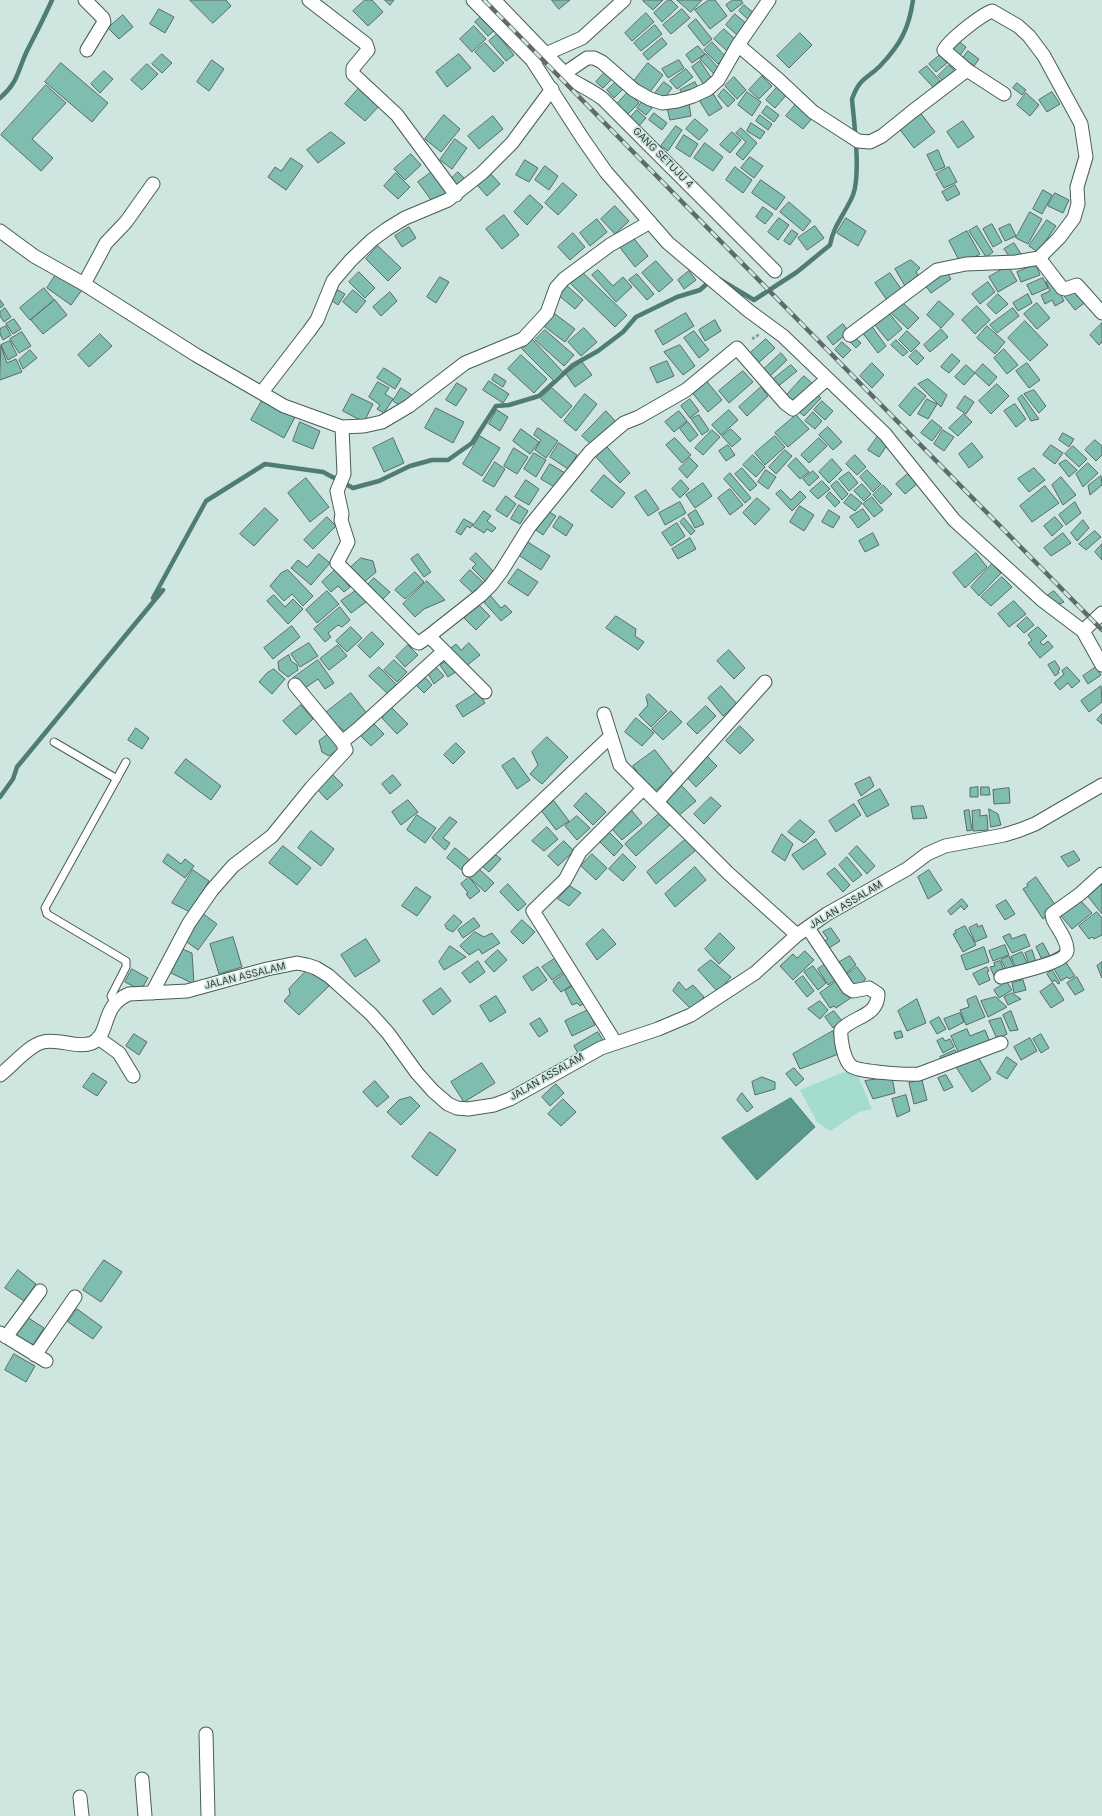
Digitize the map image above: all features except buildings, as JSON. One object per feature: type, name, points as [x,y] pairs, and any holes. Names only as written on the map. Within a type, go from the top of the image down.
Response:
[{"type":"street","points":[[85,0],[103,18],[104,22],[87,50]]},
{"type":"street","points":[[309,0],[366,44],[368,50],[353,68],[353,74],[397,115],[456,195]]},
{"type":"street","points":[[473,0],[539,57]]},
{"type":"street","points":[[539,57],[582,38],[624,0]]},
{"type":"street","points":[[565,73],[587,58],[594,58],[602,62],[634,90],[650,99],[662,103],[677,101],[708,89],[718,80],[738,45],[769,0]]},
{"type":"street","points":[[503,3],[539,57],[552,89],[582,139],[606,172],[668,243],[749,311],[783,336],[885,434],[954,520],[1042,600],[1083,631],[1102,665]]},
{"type":"street","points":[[850,335],[937,270],[966,264],[1016,262],[1039,258],[1067,228],[1077,211],[1077,187],[1086,157],[1081,124],[1044,56],[1023,31],[992,11],[980,18],[944,48],[944,52],[967,70],[1004,94]]},
{"type":"street","points":[[738,45],[779,80],[813,112],[858,141],[870,142],[882,136],[967,70]]},
{"type":"street","name":"GANG SETUJU 4","points":[[539,57],[565,73],[570,79],[592,90],[603,99],[776,271]]},
{"type":"street","points":[[262,392],[317,320],[333,281],[351,260],[372,240],[387,229],[405,218],[440,204],[456,195],[482,173],[512,143],[552,89]]},
{"type":"street","points":[[84,284],[106,243],[126,222],[154,184]]},
{"type":"street","points":[[0,231],[34,256],[84,284],[196,355],[284,406],[342,427],[364,426],[382,422],[409,406],[465,363],[523,339],[547,313],[556,288],[564,278],[610,245],[650,222]]},
{"type":"street","points":[[1039,258],[1062,288],[1065,289],[1077,285],[1102,313]]},
{"type":"street","points":[[342,427],[344,474],[337,491],[342,514],[340,520],[348,542],[338,563],[416,642],[419,643],[481,595],[491,585],[501,572],[529,527],[590,452],[624,423],[639,417],[686,390],[735,349],[740,350],[785,403],[793,409],[827,379]]},
{"type":"street","points":[[1083,631],[1102,613]]},
{"type":"street","points":[[429,636],[485,692]]},
{"type":"street","points":[[342,742],[444,651]]},
{"type":"street","points":[[656,802],[765,682]]},
{"type":"street","points":[[152,993],[176,945],[200,906],[222,877],[233,866],[272,836],[310,788],[346,750],[342,742],[295,685]]},
{"type":"street","points":[[604,714],[620,765],[728,873],[797,935]]},
{"type":"street","points":[[469,870],[612,736]]},
{"type":"street","name":"JALAN ASSALAM","points":[[114,1003],[120,998],[129,994],[187,991],[247,973],[289,964],[307,964],[329,976],[372,1014],[433,1091],[448,1104],[458,1108],[468,1109],[482,1107],[510,1099],[582,1057],[615,1042],[658,1029],[691,1015],[755,972],[797,935],[827,914],[907,869],[927,854],[945,846],[1004,835],[1020,830],[1035,824],[1102,785]]},
{"type":"street","points":[[615,1042],[533,911],[564,880],[580,852],[643,789]]},
{"type":"street","points":[[1002,977],[1057,961],[1066,955],[1066,945],[1052,914],[1080,894],[1102,874]]},
{"type":"street","points":[[808,928],[848,988],[852,990],[869,988],[878,994],[878,1001],[874,1009],[841,1030],[847,1060],[855,1068],[908,1075],[919,1074],[1001,1043]]},
{"type":"street","points":[[0,1075],[30,1049],[42,1042],[56,1041],[80,1044],[91,1043],[98,1038],[103,1030],[109,1012],[114,1003]]},
{"type":"street","points":[[98,1038],[119,1053],[133,1076]]},
{"type":"street","points":[[40,1291],[3,1335],[41,1358],[75,1297]]},
{"type":"street","points":[[206,1734],[208,1816]]},
{"type":"street","points":[[142,1779],[145,1816]]},
{"type":"street","points":[[80,1797],[82,1816]]},
{"type":"lane","points":[[54,742],[117,779]]},
{"type":"lane","points":[[114,1003],[112,996],[126,967],[126,961],[47,914],[45,912],[45,908],[126,762]]},
{"type":"shaded area","points":[[849,1070],[857,1073],[872,1109],[859,1112],[830,1131],[817,1122],[800,1090]]},
{"type":"shaded area","points":[[791,1098],[815,1127],[757,1180],[722,1138]]},
{"type":"waterway","points":[[0,98],[14,82],[26,53],[52,0]]},
{"type":"waterway","points":[[719,279],[754,300],[797,272],[830,245],[837,225],[853,195],[855,186],[857,161],[852,99],[861,83],[880,66],[898,44],[909,20],[913,0]]},
{"type":"waterway","points":[[0,797],[13,779],[17,767],[163,590],[153,598],[206,501],[265,464],[323,472],[353,488],[379,481],[410,466],[432,460],[448,460],[472,443],[496,406],[509,405],[539,396],[573,365],[598,351],[623,332],[636,317],[677,297],[700,290],[711,280]]},
{"type":"railway","points":[[484,0],[1102,630]]}]
